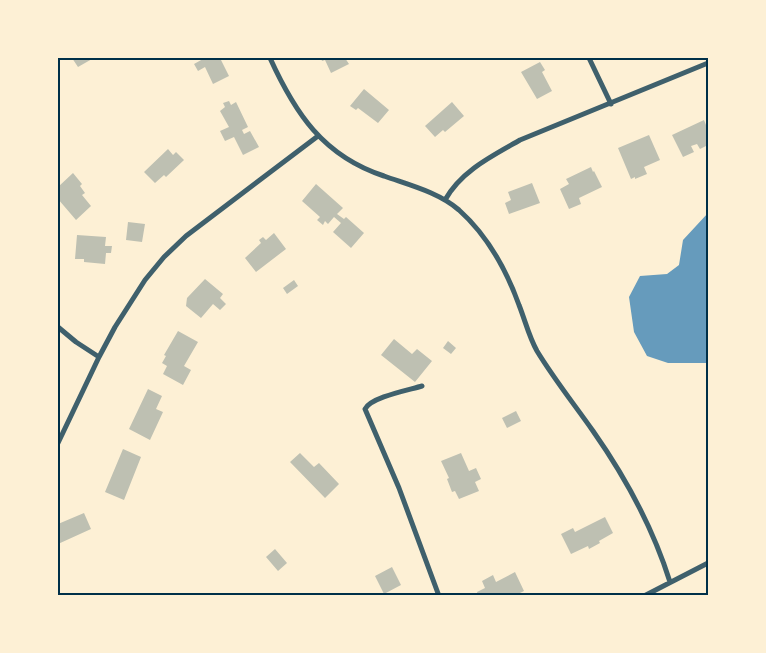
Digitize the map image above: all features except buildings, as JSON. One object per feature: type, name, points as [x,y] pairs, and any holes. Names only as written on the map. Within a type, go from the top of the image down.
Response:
[{"type":"street","points":[[270,58],[284,88],[298,111],[318,136],[333,150],[351,163],[370,172],[434,194],[445,200],[459,210],[481,234],[496,255],[511,282],[536,348],[551,374],[594,432],[633,495],[660,550],[670,582]]},
{"type":"street","points":[[589,58],[611,104]]},
{"type":"street","points":[[445,200],[457,182],[467,173],[520,140],[708,63]]},
{"type":"street","points":[[58,443],[115,327],[145,280],[164,257],[186,236],[318,136]]},
{"type":"street","points":[[58,327],[99,357]]},
{"type":"street","points":[[422,386],[377,399],[368,404],[366,409],[399,488],[438,596]]},
{"type":"street","points":[[644,596],[708,563]]},
{"type":"water","points":[[708,213],[708,363],[668,363],[647,356],[634,332],[629,297],[640,276],[667,274],[679,265],[683,240]]}]
